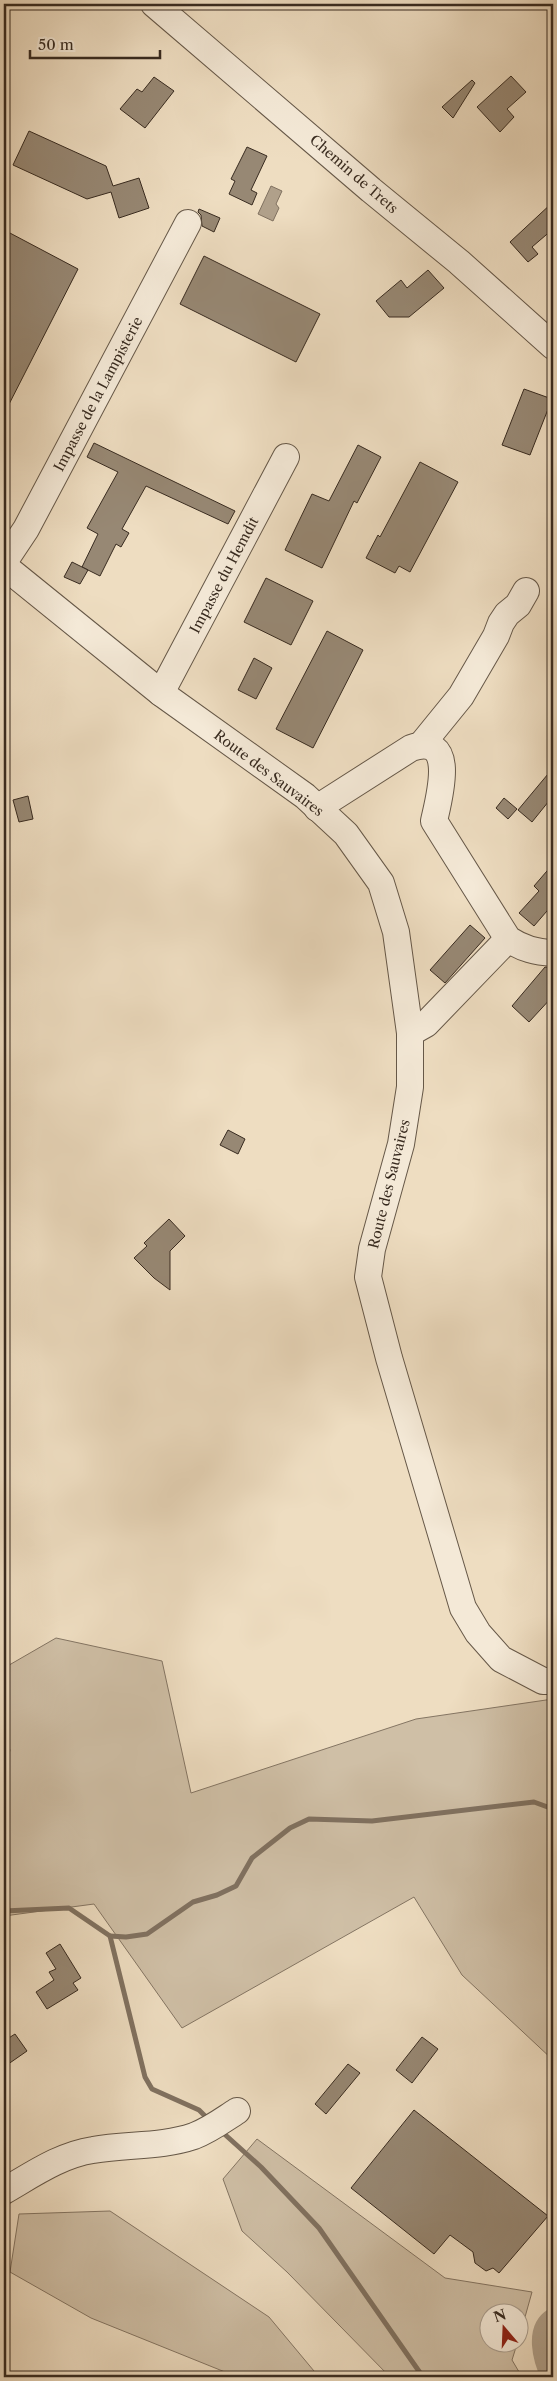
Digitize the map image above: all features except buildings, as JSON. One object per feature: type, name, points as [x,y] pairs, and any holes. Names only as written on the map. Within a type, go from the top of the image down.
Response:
[{"type":"street","name":"Chemin de Trets","points":[[154,4],[459,262],[553,346]]},
{"type":"street","name":"Impasse de la Lampisterie","points":[[4,564],[26,529],[188,223]]},
{"type":"street","name":"Impasse du Hemdit","points":[[161,693],[286,457]]},
{"type":"street","name":"Route des Sauvaires","points":[[4,564],[161,693],[305,796],[346,834],[381,883],[396,932],[410,1032],[410,1087],[401,1144],[372,1249],[368,1277],[463,1608],[478,1633],[501,1660],[543,1681],[553,1681]]},
{"type":"street","points":[[317,808],[411,748],[422,744],[461,696],[496,636],[501,623],[507,614],[518,605],[526,590]]},
{"type":"street","points":[[422,744],[432,746],[443,766],[442,785],[434,821],[508,940],[518,946],[537,952],[553,953]]},
{"type":"street","points":[[410,1032],[426,1024],[508,940]]},
{"type":"street","points":[[4,2191],[69,2156],[93,2150],[150,2144],[195,2136],[211,2129],[237,2111]]},
{"type":"shaded area","points":[[271,186],[282,191],[276,204],[279,208],[273,221],[258,214]]},
{"type":"shaded area","points":[[56,1638],[162,1661],[191,1793],[416,1719],[553,1699],[553,2060],[462,1975],[414,1897],[182,2028],[94,1904],[4,1916],[4,1775],[10,1750],[4,1737],[4,1668]]},
{"type":"shaded area","points":[[257,2139],[445,2278],[532,2292],[529,2304],[480,2304],[480,2354],[514,2354],[512,2360],[522,2377],[390,2377],[287,2272],[242,2231],[223,2179]]},
{"type":"shaded area","points":[[110,2211],[269,2317],[319,2377],[229,2377],[225,2372],[91,2318],[10,2272],[19,2214]]},
{"type":"waterway","points":[[110,1936],[126,1937],[147,1934],[193,1902],[217,1895],[236,1886],[252,1858],[290,1828],[309,1819],[372,1821],[534,1802],[553,1809]]},
{"type":"waterway","points":[[4,1911],[69,1908],[110,1936],[145,2077],[152,2089],[199,2110],[206,2117]]},
{"type":"waterway","points":[[221,2131],[261,2167],[319,2228],[423,2377]]},
{"type":"waterway","points":[[550,2377],[542,2354],[541,2337],[547,2322],[553,2317]]}]
